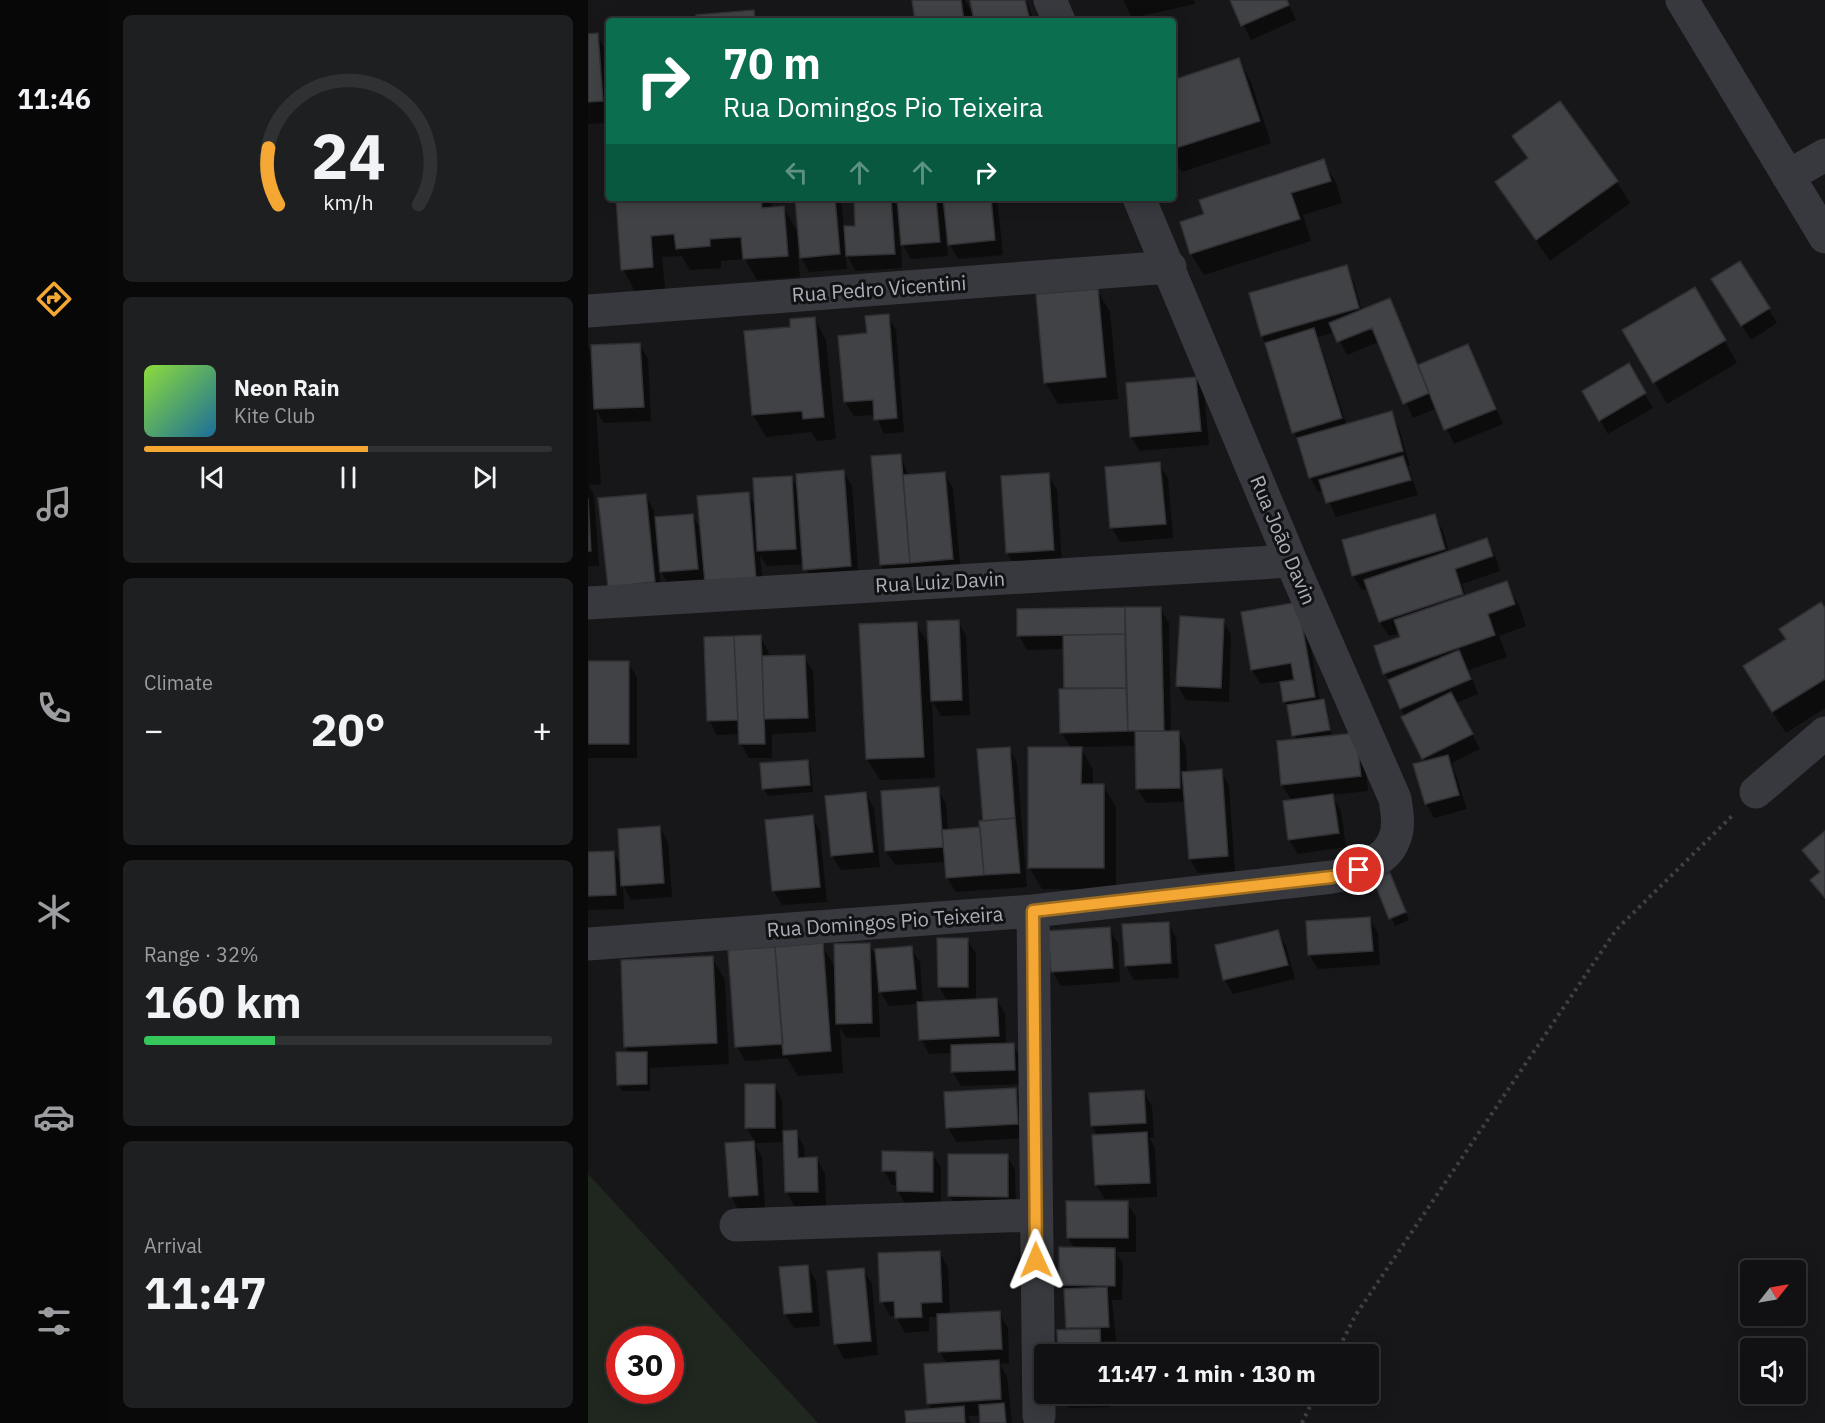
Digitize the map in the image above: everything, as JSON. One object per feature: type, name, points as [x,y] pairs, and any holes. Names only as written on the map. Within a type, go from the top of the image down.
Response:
[{"type":"street","points":[[1050,0],[1058,18]]},
{"type":"street","points":[[1682,0],[1825,237]]},
{"type":"street","points":[[1788,176],[1825,155]]},
{"type":"street","name":"Rua João Davin","points":[[1140,201],[1170,267],[1291,561],[1395,799],[1398,821],[1395,840],[1388,850],[1359,870]]},
{"type":"street","name":"Rua Pedro Vicentini","points":[[588,311],[1170,267]]},
{"type":"street","name":"Rua Luiz Davin","points":[[588,603],[1291,561]]},
{"type":"street","points":[[1756,792],[1825,733]]},
{"type":"street","name":"Rua Domingos Pio Teixeira","points":[[588,944],[1033,911],[1332,877],[1359,870]]},
{"type":"street","points":[[1033,911],[1035,1215],[1040,1416]]},
{"type":"street","points":[[736,1225],[1035,1215]]},
{"type":"path","points":[[1341,1344],[1355,1316],[1616,930],[1756,792]]},
{"type":"path","points":[[1302,1423],[1311,1404]]},
{"type":"shaded area","points":[[588,1174],[818,1423],[588,1423]]},
{"type":"building","points":[[912,0],[961,0],[964,18],[915,18]]},
{"type":"building","points":[[970,0],[1025,0],[1029,18],[973,18]]},
{"type":"building","points":[[1230,0],[1287,0],[1289,5],[1241,26]]},
{"type":"building","points":[[754,10],[755,18],[696,18],[696,15]]},
{"type":"building","points":[[598,33],[603,101],[588,102],[588,34]]},
{"type":"building","points":[[1239,58],[1260,121],[1176,148],[1176,79]]},
{"type":"building","points":[[1560,101],[1618,181],[1536,240],[1495,182],[1528,158],[1512,136]]},
{"type":"building","points":[[1324,159],[1331,181],[1291,193],[1300,219],[1190,254],[1180,222],[1204,214],[1199,200]]},
{"type":"building","points":[[616,201],[761,201],[762,208],[784,206],[788,256],[743,259],[741,237],[710,239],[710,246],[676,249],[674,234],[651,236],[653,267],[621,270]]},
{"type":"building","points":[[795,201],[835,201],[840,254],[800,258]]},
{"type":"building","points":[[854,201],[891,201],[895,254],[846,256],[844,226],[855,226]]},
{"type":"building","points":[[897,201],[936,201],[940,242],[901,245]]},
{"type":"building","points":[[943,201],[991,201],[995,240],[948,245]]},
{"type":"building","points":[[1740,261],[1770,308],[1741,326],[1711,279]]},
{"type":"building","points":[[1347,265],[1359,308],[1261,336],[1249,293]]},
{"type":"building","points":[[1695,287],[1726,340],[1653,383],[1622,330]]},
{"type":"building","points":[[1098,289],[1106,377],[1044,383],[1036,294]]},
{"type":"building","points":[[1390,298],[1429,393],[1403,404],[1372,328],[1337,342],[1329,323]]},
{"type":"building","points":[[889,314],[897,418],[874,420],[873,400],[844,402],[838,336],[867,333],[865,316]]},
{"type":"building","points":[[815,317],[824,417],[803,419],[802,411],[752,415],[744,331],[790,327],[790,319]]},
{"type":"building","points":[[1314,328],[1342,418],[1292,433],[1265,343]]},
{"type":"building","points":[[640,343],[644,407],[594,409],[591,345]]},
{"type":"building","points":[[1468,344],[1496,409],[1444,430],[1418,365]]},
{"type":"building","points":[[1629,363],[1646,393],[1599,421],[1582,391]]},
{"type":"building","points":[[1196,377],[1201,431],[1130,437],[1126,383]]},
{"type":"building","points":[[1392,411],[1403,451],[1309,478],[1297,438]]},
{"type":"building","points":[[901,454],[910,563],[880,565],[871,456]]},
{"type":"building","points":[[1403,456],[1411,480],[1326,503],[1319,480]]},
{"type":"building","points":[[1160,462],[1166,524],[1110,528],[1105,467]]},
{"type":"building","points":[[844,470],[851,566],[803,570],[796,474]]},
{"type":"building","points":[[945,472],[953,559],[910,563],[903,475]]},
{"type":"building","points":[[1049,473],[1054,550],[1006,553],[1001,476]]},
{"type":"building","points":[[792,476],[796,549],[757,551],[753,478]]},
{"type":"building","points":[[749,492],[756,579],[705,583],[697,496]]},
{"type":"building","points":[[646,494],[655,582],[608,587],[598,498]]},
{"type":"building","points":[[588,498],[591,551],[588,551]]},
{"type":"building","points":[[693,514],[698,569],[660,572],[655,517]]},
{"type":"building","points":[[1435,514],[1445,549],[1352,576],[1342,540]]},
{"type":"building","points":[[1487,538],[1493,556],[1455,569],[1463,594],[1379,622],[1364,580]]},
{"type":"building","points":[[1507,581],[1515,604],[1488,614],[1495,635],[1383,674],[1374,646],[1400,637],[1394,620]]},
{"type":"building","points":[[1298,602],[1315,697],[1283,702],[1280,682],[1294,680],[1291,663],[1251,670],[1241,612]]},
{"type":"building","points":[[1821,602],[1825,608],[1825,679],[1772,712],[1743,666],[1786,639],[1779,629]]},
{"type":"building","points":[[1125,607],[1161,607],[1164,731],[1128,731]]},
{"type":"building","points":[[1125,607],[1125,634],[1017,636],[1017,609]]},
{"type":"building","points":[[1180,616],[1224,619],[1221,688],[1176,686]]},
{"type":"building","points":[[959,620],[962,700],[931,701],[927,621]]},
{"type":"building","points":[[917,622],[924,757],[866,759],[859,624]]},
{"type":"building","points":[[1125,634],[1126,688],[1064,688],[1063,635]]},
{"type":"building","points":[[761,635],[765,744],[739,744],[734,636]]},
{"type":"building","points":[[734,636],[738,720],[707,721],[704,637]]},
{"type":"building","points":[[1459,650],[1471,679],[1400,709],[1388,680]]},
{"type":"building","points":[[805,655],[808,718],[764,719],[762,656]]},
{"type":"building","points":[[588,661],[629,661],[629,744],[588,744]]},
{"type":"building","points":[[1126,688],[1128,731],[1060,733],[1059,689]]},
{"type":"building","points":[[1451,692],[1473,734],[1422,759],[1401,717]]},
{"type":"building","points":[[1324,699],[1330,730],[1292,736],[1287,705]]},
{"type":"building","points":[[1135,731],[1179,731],[1180,788],[1136,789]]},
{"type":"building","points":[[1356,733],[1361,776],[1281,785],[1277,741]]},
{"type":"building","points":[[1010,747],[1015,818],[983,821],[977,749]]},
{"type":"building","points":[[1028,747],[1082,747],[1081,784],[1104,784],[1104,868],[1028,868]]},
{"type":"building","points":[[1448,755],[1459,795],[1425,804],[1413,764]]},
{"type":"building","points":[[808,760],[810,785],[762,789],[760,763]]},
{"type":"building","points":[[1222,769],[1228,856],[1189,859],[1182,772]]},
{"type":"building","points":[[939,787],[943,847],[885,851],[881,791]]},
{"type":"building","points":[[866,792],[873,852],[831,856],[825,796]]},
{"type":"building","points":[[1333,794],[1339,833],[1288,840],[1283,801]]},
{"type":"building","points":[[813,815],[820,887],[772,891],[765,820]]},
{"type":"building","points":[[1015,818],[1020,873],[984,875],[979,821]]},
{"type":"building","points":[[660,826],[664,883],[621,886],[618,829]]},
{"type":"building","points":[[980,827],[984,875],[946,878],[942,830]]},
{"type":"building","points":[[1825,831],[1825,898],[1810,880],[1820,872],[1802,850]]},
{"type":"building","points":[[614,851],[616,895],[588,896],[588,852]]},
{"type":"building","points":[[1390,873],[1406,912],[1389,919],[1373,879]]},
{"type":"building","points":[[1370,917],[1373,951],[1308,955],[1306,921]]},
{"type":"building","points":[[1169,922],[1171,963],[1125,966],[1122,924]]},
{"type":"building","points":[[1110,927],[1113,968],[1051,972],[1048,931]]},
{"type":"building","points":[[1278,930],[1288,965],[1223,980],[1215,945]]},
{"type":"building","points":[[937,938],[968,938],[968,987],[938,987]]},
{"type":"building","points":[[823,943],[831,1051],[783,1055],[775,947]]},
{"type":"building","points":[[870,943],[872,1023],[836,1024],[834,944]]},
{"type":"building","points":[[912,946],[916,989],[879,992],[875,949]]},
{"type":"building","points":[[775,947],[783,1044],[735,1047],[728,950]]},
{"type":"building","points":[[713,956],[717,1043],[624,1047],[621,960]]},
{"type":"building","points":[[997,998],[999,1036],[919,1040],[917,1002]]},
{"type":"building","points":[[1014,1043],[1015,1070],[951,1072],[951,1045]]},
{"type":"building","points":[[616,1052],[647,1052],[647,1084],[617,1085]]},
{"type":"building","points":[[745,1084],[775,1084],[775,1128],[745,1128]]},
{"type":"building","points":[[1016,1088],[1018,1124],[946,1128],[944,1092]]},
{"type":"building","points":[[1144,1090],[1146,1123],[1091,1126],[1089,1093]]},
{"type":"building","points":[[797,1130],[798,1158],[817,1157],[818,1192],[785,1192],[783,1131]]},
{"type":"building","points":[[1147,1132],[1150,1183],[1095,1185],[1092,1135]]},
{"type":"building","points":[[754,1141],[758,1195],[729,1197],[725,1143]]},
{"type":"building","points":[[882,1151],[933,1152],[933,1192],[897,1191],[896,1171],[882,1171]]},
{"type":"building","points":[[948,1154],[1008,1154],[1008,1197],[948,1196]]},
{"type":"building","points":[[1066,1201],[1128,1201],[1128,1238],[1067,1238]]},
{"type":"building","points":[[1059,1247],[1115,1248],[1115,1286],[1059,1285]]},
{"type":"building","points":[[940,1251],[942,1302],[921,1303],[922,1317],[895,1318],[894,1301],[880,1302],[878,1253]]},
{"type":"building","points":[[808,1265],[812,1312],[784,1314],[779,1267]]},
{"type":"building","points":[[864,1268],[871,1341],[834,1344],[827,1271]]},
{"type":"building","points":[[1107,1287],[1109,1327],[1066,1328],[1064,1289]]},
{"type":"building","points":[[1000,1311],[1002,1349],[938,1352],[937,1314]]},
{"type":"building","points":[[1100,1329],[1101,1344],[1058,1344],[1057,1330]]},
{"type":"building","points":[[999,1360],[1001,1399],[927,1404],[924,1364]]},
{"type":"building","points":[[1004,1403],[1006,1423],[980,1423],[979,1405]]},
{"type":"building","points":[[964,1406],[965,1423],[906,1423],[905,1411]]},
{"type":"route","points":[[1036,1260],[1033,911],[1332,877],[1359,870]]}]
